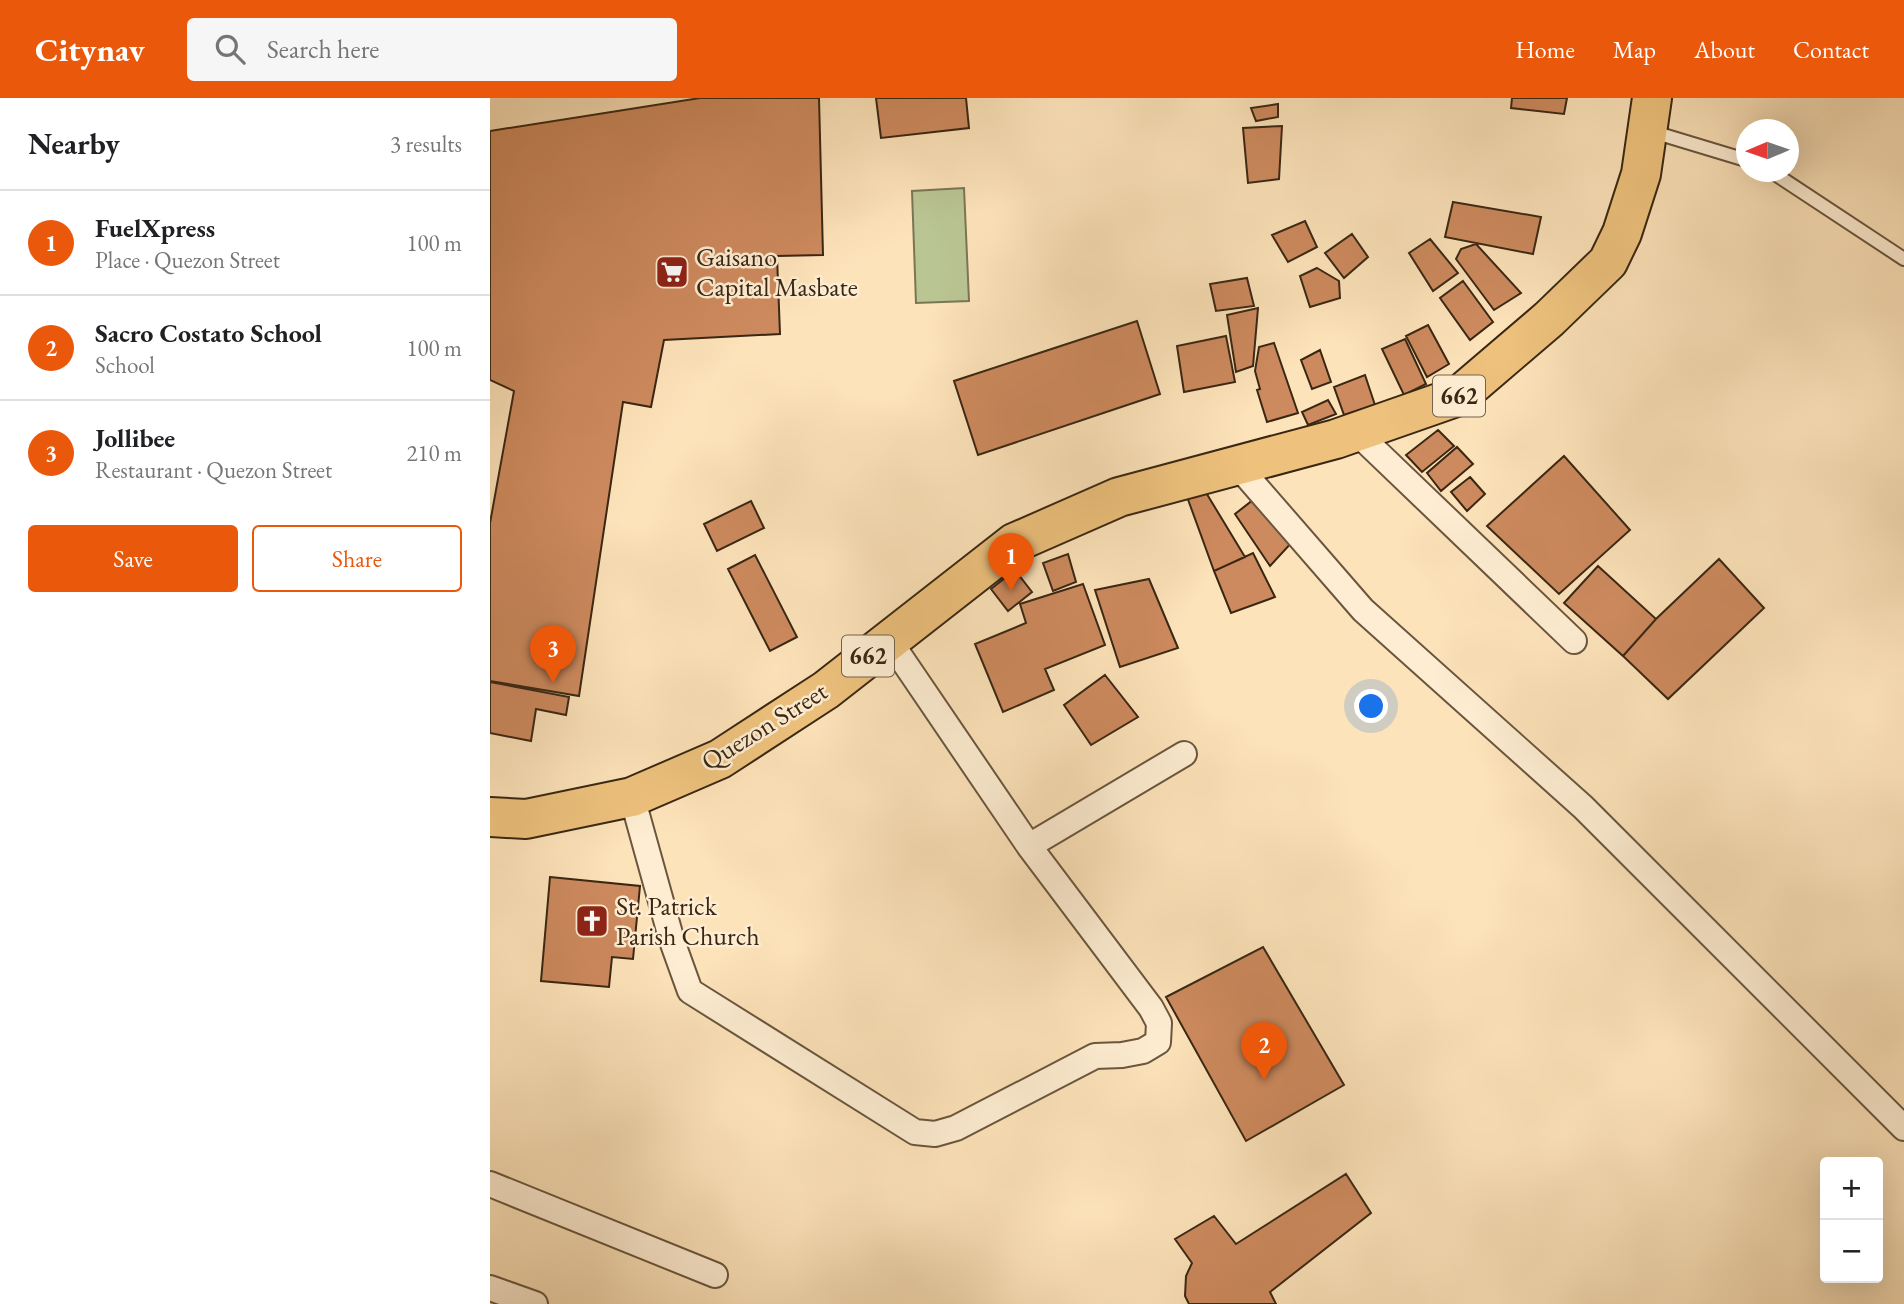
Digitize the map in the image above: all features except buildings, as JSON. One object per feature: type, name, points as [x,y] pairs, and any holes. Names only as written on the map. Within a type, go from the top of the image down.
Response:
[{"type":"main road","name":"662","points":[[1237,465],[1336,439],[1459,396],[1549,319],[1608,262],[1622,233],[1641,174],[1649,114]]},
{"type":"main road","name":"Quezon Street","points":[[490,817],[526,819],[632,797],[720,759],[825,690],[1014,542],[1119,497],[1237,465]]},
{"type":"street","points":[[1356,432],[1574,641]]},
{"type":"street","points":[[1237,465],[1363,610],[1583,807],[1904,1128]]},
{"type":"street","points":[[632,797],[672,941],[691,991],[915,1132],[935,1134],[956,1128],[1095,1055],[1122,1055],[1143,1051],[1158,1042],[1160,1023],[1151,1008],[1029,846],[889,640]]},
{"type":"street","points":[[1029,846],[1184,754]]},
{"type":"street","points":[[490,1184],[715,1275]]},
{"type":"street","points":[[490,1288],[535,1304]]},
{"type":"lane","points":[[1649,114],[1736,155]]},
{"type":"lane","points":[[1787,182],[1904,259]]},
{"type":"green space","points":[[964,188],[969,301],[916,303],[912,191]]},
{"type":"place","name":"Gaisano Capital Masbate","points":[[672,272]]},
{"type":"place","name":"FuelXpress","points":[[1011,591]]},
{"type":"place","name":"Jollibee","points":[[553,683]]},
{"type":"place","name":"St. Patrick Parish Church","points":[[592,921]]},
{"type":"place","name":"Sacro Costato School","points":[[1264,1080]]}]
